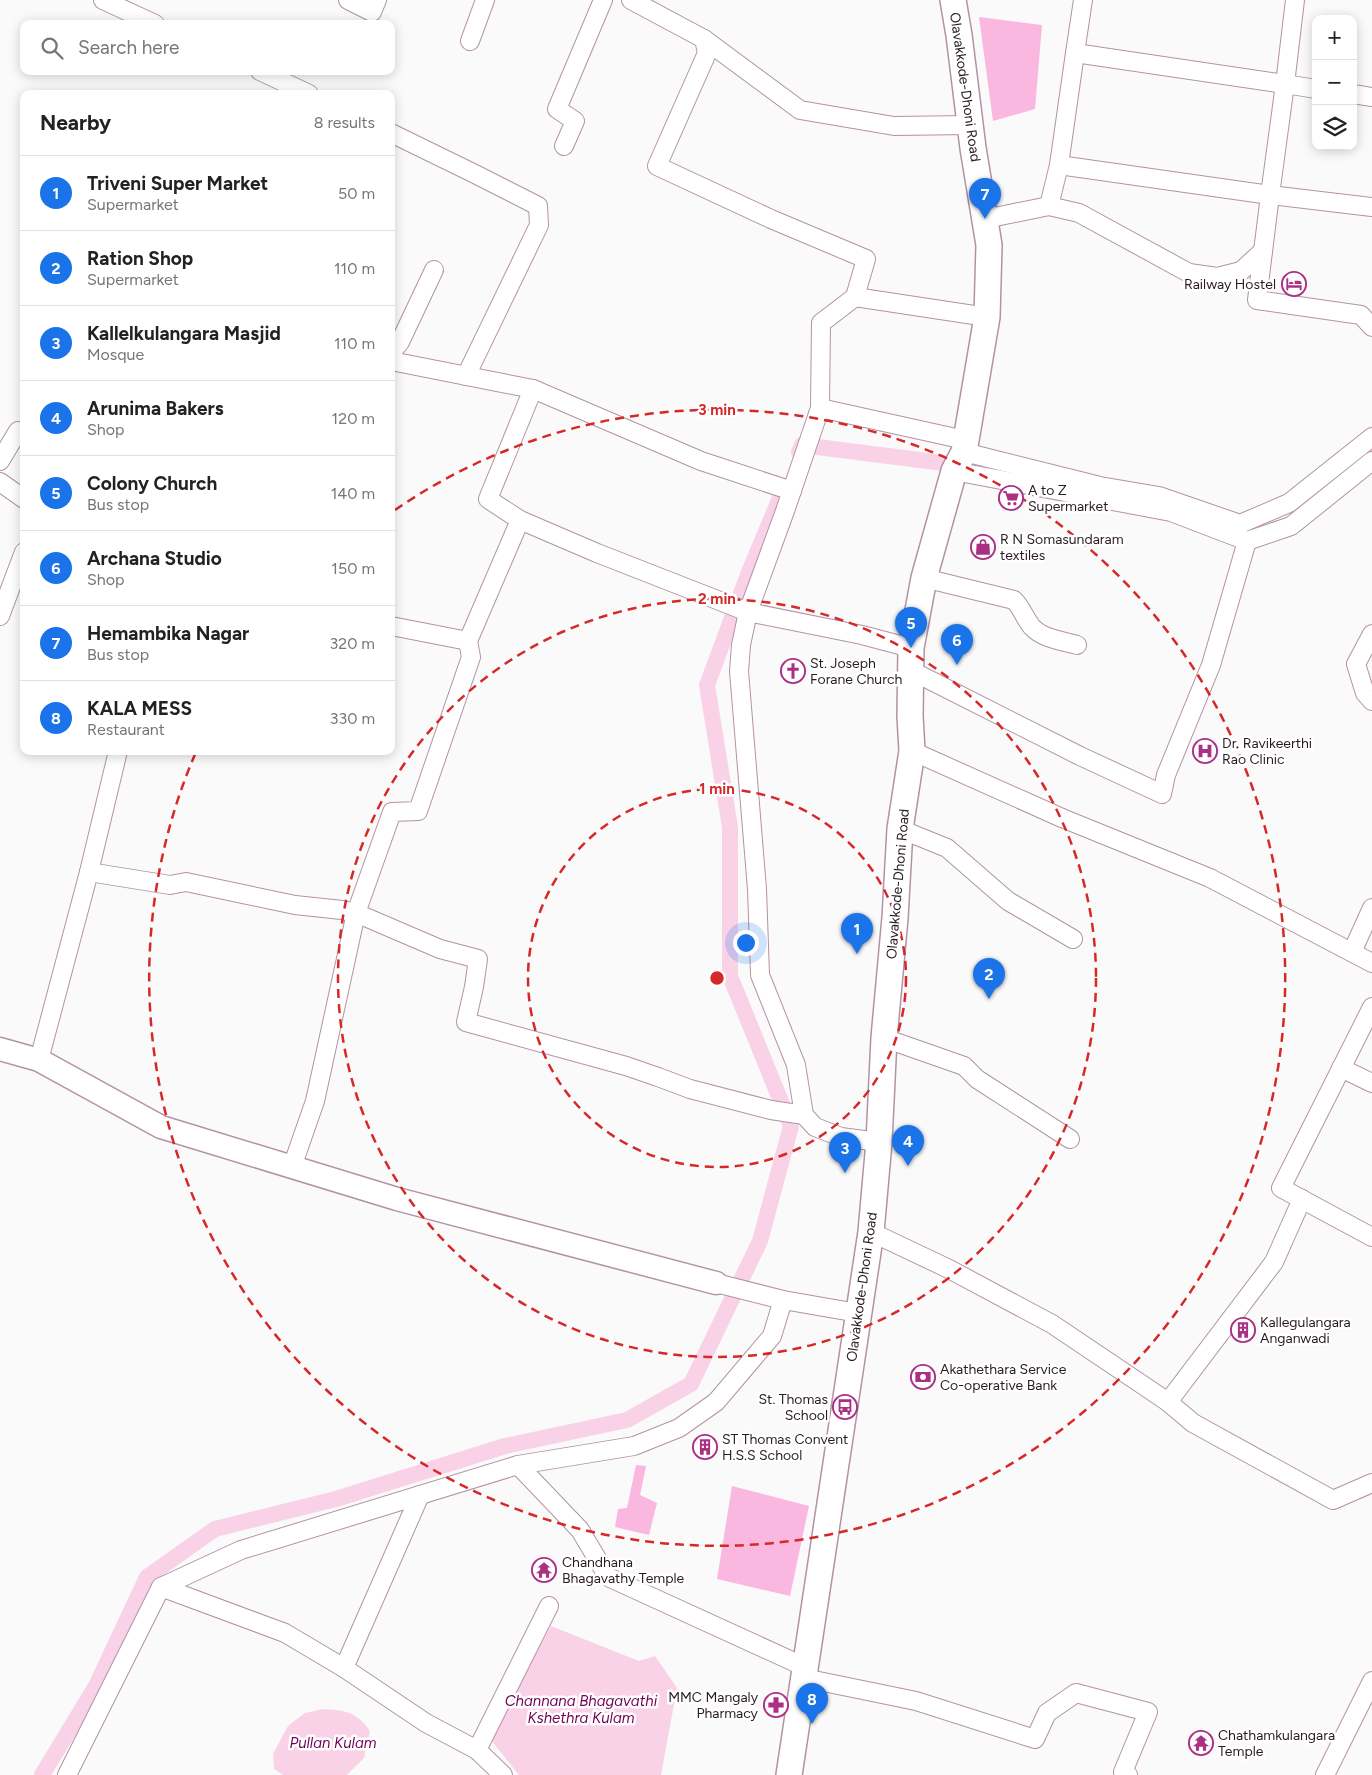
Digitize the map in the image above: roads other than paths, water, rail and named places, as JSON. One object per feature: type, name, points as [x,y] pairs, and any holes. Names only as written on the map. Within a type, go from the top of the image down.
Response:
[{"type":"main road","name":"Olavakkode-Dhoni Road","points":[[789,1775],[871,1232],[879,1142],[884,1038],[896,918],[900,830],[912,751],[910,659],[924,578],[961,454],[987,316],[989,245],[970,125],[959,35],[952,0]]},
{"type":"street","points":[[103,0],[146,20]]},
{"type":"street","points":[[348,0],[372,12],[377,0]]},
{"type":"street","points":[[470,41],[485,0]]},
{"type":"street","points":[[564,146],[575,121],[557,109],[603,0]]},
{"type":"street","points":[[631,0],[704,39],[800,110],[894,126],[970,125]]},
{"type":"street","points":[[1049,206],[1059,165],[1083,0]]},
{"type":"street","points":[[1295,0],[1257,300],[1361,315],[1372,327]]},
{"type":"street","points":[[704,39],[707,54],[657,166],[772,219],[866,259],[855,297],[821,323],[819,410],[748,612],[741,645],[740,671],[757,889],[760,975],[796,1065],[804,1115],[815,1126],[841,1137],[879,1142]]},
{"type":"street","points":[[1075,53],[1312,88]]},
{"type":"street","points":[[269,75],[300,90]]},
{"type":"street","points":[[1357,95],[1372,97]]},
{"type":"street","points":[[395,135],[538,206],[539,225],[466,376]]},
{"type":"street","points":[[1059,165],[1372,208]]},
{"type":"street","points":[[985,219],[1049,206],[1079,213],[1189,273],[1217,277],[1242,271],[1263,251]]},
{"type":"street","points":[[395,349],[400,342],[434,270]]},
{"type":"street","points":[[855,297],[987,316]]},
{"type":"street","points":[[395,362],[533,389],[701,461],[794,485]]},
{"type":"street","points":[[533,389],[488,499],[520,520],[597,553],[748,612],[862,635],[910,659],[1080,756],[1162,794],[1166,775],[1211,664],[1247,541]]},
{"type":"street","points":[[819,410],[961,454],[1172,512],[1247,541],[1291,526],[1372,461]]},
{"type":"street","points":[[0,461],[18,431]]},
{"type":"street","points":[[961,454],[1100,486],[1159,496],[1240,524],[1289,503],[1372,437]]},
{"type":"street","points":[[0,482],[20,496]]},
{"type":"street","points":[[292,1167],[315,1101],[356,913],[392,812],[418,811],[470,657],[468,641],[520,520]]},
{"type":"street","points":[[0,616],[20,563]]},
{"type":"street","points":[[924,578],[1014,600],[1033,628],[1043,636],[1077,646]]},
{"type":"street","points":[[395,627],[468,641]]},
{"type":"street","points":[[1372,634],[1356,664],[1365,693],[1372,701]]},
{"type":"street","points":[[912,751],[1062,818],[1210,878],[1372,963]]},
{"type":"street","points":[[39,1060],[89,872],[117,755]]},
{"type":"street","points":[[900,830],[947,848],[1008,901],[1073,939]]},
{"type":"street","points":[[89,872],[170,885],[186,882],[193,883],[295,905],[356,913],[440,949],[478,959],[466,1022],[626,1066],[690,1089],[771,1110],[804,1115]]},
{"type":"street","points":[[1352,952],[1372,908]]},
{"type":"street","points":[[1372,1007],[1281,1188],[1372,1238]]},
{"type":"street","points":[[884,1038],[964,1066],[977,1079],[1070,1139]]},
{"type":"street","points":[[0,1049],[39,1060],[161,1127],[397,1200],[783,1300],[858,1313]]},
{"type":"street","points":[[1342,1068],[1372,1083]]},
{"type":"street","points":[[1168,1402],[1274,1262],[1302,1199]]},
{"type":"street","points":[[871,1232],[949,1269],[1052,1324],[1168,1402],[1193,1423],[1333,1500],[1372,1484]]},
{"type":"street","points":[[67,1775],[161,1587],[241,1550],[420,1495],[518,1465],[634,1446],[679,1428],[716,1402],[772,1336],[783,1300]]},
{"type":"street","points":[[518,1465],[580,1530],[608,1576],[804,1672],[916,1701],[1035,1739],[1047,1713],[1076,1693],[1148,1712],[1122,1772],[1128,1775]]},
{"type":"street","points":[[344,1668],[420,1495]]},
{"type":"street","points":[[161,1587],[285,1633],[344,1668],[426,1722],[477,1750],[503,1775]]},
{"type":"street","points":[[477,1750],[549,1606]]},
{"type":"street","points":[[1325,1775],[1372,1681]]},
{"type":"water","name":"Channana Bhagavathi Kshethra Kulam","points":[[551,1626],[639,1661],[655,1656],[677,1688],[661,1775],[519,1775],[490,1739]]},
{"type":"water","name":"Pullan Kulam","points":[[323,1709],[350,1713],[365,1725],[370,1731],[364,1758],[347,1775],[283,1775],[274,1769],[273,1754],[288,1726],[305,1713]]},
{"type":"waterway","points":[[799,452],[802,445],[943,463]]},
{"type":"waterway","points":[[1338,478],[1372,449]]},
{"type":"waterway","points":[[42,1775],[96,1686],[147,1577],[215,1529],[336,1499],[505,1446],[627,1420],[691,1384],[760,1241],[791,1126],[730,976],[730,827],[707,685],[749,572],[779,500]]},
{"type":"place","name":"Hemambika Nagar","points":[[985,219]]},
{"type":"place","name":"Railway Hostel","points":[[1294,284]]},
{"type":"place","name":"A to Z Supermarket","points":[[1011,498]]},
{"type":"place","name":"R N Somasundaram textiles","points":[[983,547]]},
{"type":"place","name":"Colony Church","points":[[911,648]]},
{"type":"place","name":"Archana Studio","points":[[957,665]]},
{"type":"place","name":"St. Joseph Forane Church","points":[[793,671]]},
{"type":"place","name":"Dr. Ravikeerthi Rao Clinic","points":[[1205,751]]},
{"type":"place","name":"Triveni Super Market","points":[[857,954]]},
{"type":"place","name":"Ration Shop","points":[[989,999]]},
{"type":"place","name":"Arunima Bakers","points":[[908,1166]]},
{"type":"place","name":"Kallelkulangara Masjid","points":[[845,1173]]},
{"type":"place","name":"Kallegulangara Anganwadi","points":[[1243,1330]]},
{"type":"place","name":"Akathethara Service Co-operative Bank","points":[[923,1377]]},
{"type":"place","name":"St. Thomas School","points":[[845,1407]]},
{"type":"place","name":"ST Thomas Convent H.S.S School","points":[[705,1447]]},
{"type":"place","name":"Chandhana Bhagavathy Temple","points":[[544,1570]]},
{"type":"place","name":"MMC Mangaly Pharmacy","points":[[776,1705]]},
{"type":"place","name":"KALA MESS","points":[[812,1724]]},
{"type":"place","name":"Chathamkulangara Temple","points":[[1201,1743]]}]
